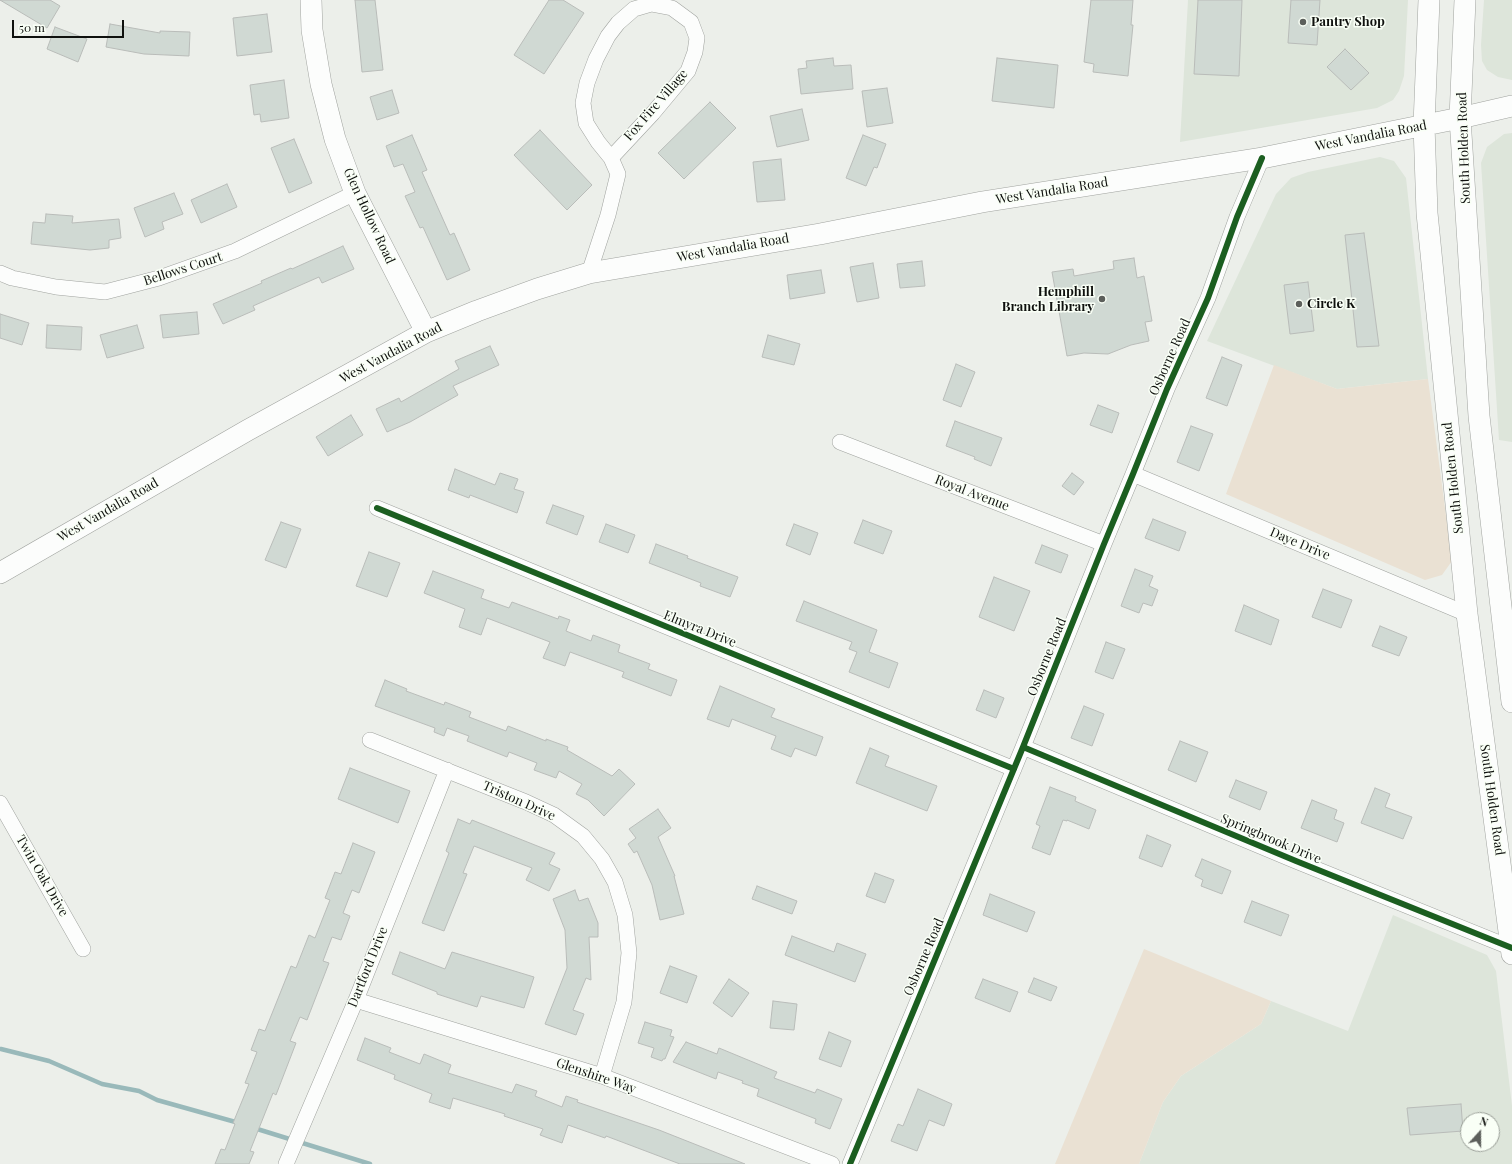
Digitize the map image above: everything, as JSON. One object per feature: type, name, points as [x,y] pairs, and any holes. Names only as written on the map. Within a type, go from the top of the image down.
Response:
[{"type":"main road","name":"Glen Hollow Road","points":[[311,0],[312,30],[321,84],[335,140],[355,193],[426,332]]},
{"type":"main road","name":"South Holden Road","points":[[1430,0],[1424,125],[1427,213],[1467,614],[1512,954]]},
{"type":"main road","name":"South Holden Road","points":[[1465,0],[1460,118],[1479,416],[1508,631],[1512,702]]},
{"type":"main road","name":"West Vandalia Road","points":[[7,568],[241,434],[426,332],[517,296],[589,273],[820,234],[982,202],[1262,158],[1512,106]]},
{"type":"street","name":"Fox Fire Village","points":[[589,273],[608,215],[618,174],[611,158],[598,142],[586,123],[582,103],[587,83],[596,59],[608,36],[618,23],[634,9],[652,4],[672,8],[691,22],[697,38],[695,52],[688,71],[653,113],[611,158]]},
{"type":"street","name":"Osborne Road","points":[[850,1164],[1023,747],[1167,389],[1208,298],[1237,217],[1262,158]]},
{"type":"street","name":"Bellows Court","points":[[0,273],[12,278],[56,287],[105,292],[159,278],[235,251],[355,193]]},
{"type":"street","name":"Royal Avenue","points":[[840,442],[1104,544]]},
{"type":"street","name":"Daye Drive","points":[[1133,474],[1467,614]]},
{"type":"street","name":"Elmyra Drive","points":[[377,508],[1014,769]]},
{"type":"street","name":"Triston Drive","points":[[370,740],[526,802],[554,815],[583,836],[602,859],[615,882],[625,915],[629,953],[624,1002],[602,1076]]},
{"type":"street","name":"Springbrook Drive","points":[[1023,747],[1296,861],[1512,948]]},
{"type":"street","name":"Dartford Drive","points":[[286,1164],[356,1000],[447,770]]},
{"type":"street","name":"Twin Oak Drive","points":[[0,803],[83,949]]},
{"type":"street","name":"Glenshire Way","points":[[356,1000],[602,1076],[832,1164]]},
{"type":"shaded area","points":[[1188,0],[1408,0],[1404,76],[1399,91],[1393,100],[1377,108],[1180,142]]},
{"type":"shaded area","points":[[1484,0],[1512,0],[1512,80],[1498,77],[1487,70],[1482,61],[1481,45]]},
{"type":"shaded area","points":[[1512,133],[1512,442],[1499,440],[1481,163],[1487,147],[1504,134]]},
{"type":"shaded area","points":[[1380,157],[1394,161],[1406,178],[1428,379],[1337,389],[1207,341],[1276,194],[1291,178],[1308,172]]},
{"type":"shaded area","points":[[1274,365],[1337,389],[1428,379],[1452,561],[1442,575],[1425,580],[1226,494]]},
{"type":"shaded area","points":[[1393,915],[1487,955],[1496,971],[1512,1106],[1512,1164],[1139,1164],[1163,1102],[1181,1076],[1261,1024],[1271,1001],[1348,1031]]},
{"type":"shaded area","points":[[1144,949],[1271,1001],[1261,1024],[1181,1076],[1163,1102],[1139,1164],[1055,1164]]},
{"type":"building","points":[[0,0],[50,0],[60,6],[47,28]]},
{"type":"building","points":[[355,0],[375,0],[383,70],[362,72]]},
{"type":"building","points":[[549,0],[563,0],[584,13],[544,74],[514,55]]},
{"type":"building","points":[[1091,0],[1133,0],[1131,25],[1133,25],[1128,76],[1093,72],[1094,64],[1084,62]]},
{"type":"building","points":[[1198,0],[1242,0],[1239,76],[1194,74]]},
{"type":"building","points":[[1291,0],[1320,0],[1317,45],[1288,43]]},
{"type":"building","points":[[267,14],[272,52],[237,56],[233,18]]},
{"type":"building","points":[[110,24],[160,33],[160,31],[190,32],[189,56],[144,54],[106,47]]},
{"type":"building","points":[[55,27],[87,39],[78,62],[47,49]]},
{"type":"building","points":[[1345,49],[1369,73],[1351,90],[1327,67]]},
{"type":"building","points":[[833,58],[834,66],[851,65],[853,89],[801,94],[798,69],[807,68],[806,61]]},
{"type":"building","points":[[997,58],[1058,65],[1054,108],[992,101]]},
{"type":"building","points":[[284,80],[289,118],[261,122],[260,114],[254,115],[250,85]]},
{"type":"building","points":[[887,88],[893,123],[867,127],[862,91]]},
{"type":"building","points":[[392,90],[399,113],[377,120],[370,97]]},
{"type":"building","points":[[710,102],[736,128],[684,179],[658,153]]},
{"type":"building","points":[[802,109],[809,140],[777,147],[770,116]]},
{"type":"building","points":[[540,130],[592,185],[567,210],[514,155]]},
{"type":"building","points":[[412,135],[427,170],[422,172],[450,235],[454,233],[470,270],[447,280],[423,227],[420,228],[405,196],[415,192],[403,164],[394,167],[386,146]]},
{"type":"building","points":[[863,135],[886,144],[877,168],[874,167],[866,186],[846,178]]},
{"type":"building","points":[[294,139],[312,183],[289,193],[271,148]]},
{"type":"building","points":[[781,159],[785,200],[757,202],[753,162]]},
{"type":"building","points":[[227,184],[237,207],[201,223],[191,200]]},
{"type":"building","points":[[174,193],[183,214],[162,222],[164,229],[145,237],[134,208]]},
{"type":"building","points":[[46,214],[73,216],[72,223],[119,219],[121,238],[109,240],[109,248],[90,250],[31,244],[33,222],[45,223]]},
{"type":"building","points":[[1364,233],[1379,346],[1357,347],[1345,235]]},
{"type":"building","points":[[343,246],[354,269],[322,283],[319,277],[253,306],[255,310],[223,324],[213,304],[262,283],[261,281]]},
{"type":"building","name":"Hemphill Branch Library","points":[[1134,258],[1137,278],[1144,276],[1152,321],[1145,322],[1149,341],[1131,345],[1108,354],[1084,353],[1067,356],[1052,272],[1073,269],[1074,276],[1114,269],[1113,261]]},
{"type":"building","points":[[922,261],[925,286],[900,288],[897,264]]},
{"type":"building","points":[[873,263],[879,298],[857,302],[850,267]]},
{"type":"building","points":[[821,270],[825,293],[790,299],[787,275]]},
{"type":"building","points":[[1308,282],[1314,331],[1290,334],[1284,285]]},
{"type":"building","points":[[197,312],[199,334],[163,338],[160,315]]},
{"type":"building","points":[[0,314],[29,323],[22,345],[0,338]]},
{"type":"building","points":[[47,325],[82,327],[81,350],[46,348]]},
{"type":"building","points":[[137,325],[144,348],[107,358],[100,335]]},
{"type":"building","points":[[768,335],[800,344],[794,365],[762,357]]},
{"type":"building","points":[[490,346],[499,365],[453,386],[458,395],[410,422],[387,432],[376,409],[399,398],[401,402],[459,369],[455,361]]},
{"type":"building","points":[[1222,357],[1242,365],[1227,406],[1206,398]]},
{"type":"building","points":[[956,364],[975,372],[961,407],[943,400]]},
{"type":"building","points":[[1098,405],[1119,413],[1112,433],[1090,425]]},
{"type":"building","points":[[351,415],[363,435],[328,456],[316,437]]},
{"type":"building","points":[[955,421],[1002,438],[991,466],[974,459],[975,457],[946,446]]},
{"type":"building","points":[[1191,426],[1213,434],[1199,471],[1177,462]]},
{"type":"building","points":[[455,469],[495,485],[500,473],[518,479],[514,489],[524,492],[517,513],[470,495],[469,498],[448,490]]},
{"type":"building","points":[[1072,473],[1084,482],[1074,495],[1062,486]]},
{"type":"building","points":[[553,505],[584,516],[577,535],[546,523]]},
{"type":"building","points":[[1153,519],[1186,532],[1179,551],[1145,538]]},
{"type":"building","points":[[863,520],[892,531],[883,554],[854,543]]},
{"type":"building","points":[[281,522],[301,529],[286,568],[265,560]]},
{"type":"building","points":[[606,524],[635,535],[628,553],[599,542]]},
{"type":"building","points":[[794,524],[818,533],[810,555],[786,545]]},
{"type":"building","points":[[656,544],[688,556],[687,558],[738,577],[730,597],[700,586],[701,583],[649,563]]},
{"type":"building","points":[[1042,545],[1068,555],[1061,573],[1035,563]]},
{"type":"building","points":[[369,552],[400,563],[387,597],[356,586]]},
{"type":"building","points":[[1135,569],[1153,576],[1149,586],[1158,590],[1152,606],[1143,603],[1139,613],[1121,606]]},
{"type":"building","points":[[433,571],[484,590],[481,598],[509,608],[512,602],[558,619],[559,616],[570,620],[566,631],[591,641],[593,635],[620,645],[618,652],[650,664],[648,669],[677,680],[671,696],[622,677],[624,672],[570,652],[565,666],[543,658],[550,642],[487,618],[481,635],[459,627],[465,609],[424,593]]},
{"type":"building","points":[[994,577],[1030,591],[1014,631],[979,617]]},
{"type":"building","points":[[1323,589],[1352,600],[1341,628],[1312,617]]},
{"type":"building","points":[[804,601],[877,630],[869,652],[898,663],[889,688],[849,672],[857,652],[849,649],[852,642],[796,621]]},
{"type":"building","points":[[1244,605],[1279,620],[1271,645],[1235,631]]},
{"type":"building","points":[[1380,626],[1407,637],[1399,656],[1372,646]]},
{"type":"building","points":[[1106,642],[1125,649],[1113,679],[1095,672]]},
{"type":"building","points":[[385,680],[407,689],[406,691],[444,705],[445,702],[471,712],[469,717],[506,731],[508,726],[546,741],[546,739],[568,747],[567,750],[612,776],[619,769],[635,784],[604,816],[588,800],[576,794],[582,784],[559,771],[556,778],[534,770],[537,763],[509,752],[507,757],[467,741],[469,736],[447,728],[444,736],[434,732],[435,728],[375,706]]},
{"type":"building","points":[[720,686],[775,709],[771,717],[823,737],[816,756],[795,748],[791,757],[771,749],[776,736],[732,719],[729,727],[707,719]]},
{"type":"building","points":[[984,690],[1004,698],[996,718],[976,710]]},
{"type":"building","points":[[1084,706],[1104,714],[1092,746],[1071,738]]},
{"type":"building","points":[[1180,741],[1208,752],[1196,782],[1168,770]]},
{"type":"building","points":[[870,748],[889,756],[885,766],[937,786],[927,811],[856,783]]},
{"type":"building","points":[[350,768],[410,791],[398,823],[338,799]]},
{"type":"building","points":[[1236,780],[1267,792],[1260,810],[1229,797]]},
{"type":"building","points":[[1050,787],[1076,797],[1075,801],[1096,810],[1089,829],[1067,820],[1063,820],[1050,855],[1032,848],[1040,826],[1036,824]]},
{"type":"building","points":[[1375,788],[1390,794],[1385,807],[1412,817],[1403,839],[1361,823]]},
{"type":"building","points":[[1312,800],[1337,810],[1334,819],[1344,823],[1337,842],[1301,828]]},
{"type":"building","points":[[658,809],[671,828],[658,837],[675,876],[684,914],[660,920],[652,885],[637,851],[634,853],[628,844],[636,838],[629,829]]},
{"type":"building","points":[[458,819],[470,824],[472,820],[555,853],[549,864],[560,869],[549,891],[526,880],[532,868],[474,846],[463,873],[467,874],[444,931],[422,923],[449,853],[446,851]]},
{"type":"building","points":[[1147,835],[1171,845],[1162,867],[1139,858]]},
{"type":"building","points":[[353,843],[375,852],[359,893],[352,890],[343,913],[350,916],[341,940],[332,937],[323,961],[329,963],[307,1020],[300,1017],[290,1041],[296,1043],[276,1095],[273,1093],[250,1151],[254,1152],[249,1164],[215,1164],[221,1149],[225,1150],[235,1124],[233,1123],[249,1084],[245,1083],[257,1052],[251,1050],[259,1029],[265,1031],[291,966],[296,968],[309,935],[315,938],[330,900],[325,898],[335,872],[341,874]]},
{"type":"building","points":[[1202,859],[1231,871],[1222,894],[1201,886],[1203,880],[1195,876]]},
{"type":"building","points":[[875,873],[894,880],[885,903],[866,896]]},
{"type":"building","points":[[757,886],[797,901],[792,914],[752,899]]},
{"type":"building","points":[[575,890],[579,901],[588,898],[598,923],[598,937],[589,937],[591,980],[586,978],[573,1010],[584,1014],[576,1035],[545,1024],[567,968],[565,930],[553,899]]},
{"type":"building","points":[[990,894],[1035,912],[1027,932],[983,915]]},
{"type":"building","points":[[1252,901],[1289,915],[1281,936],[1244,922]]},
{"type":"building","points":[[792,936],[834,952],[837,943],[866,954],[855,982],[785,955]]},
{"type":"building","points":[[400,952],[445,969],[452,952],[534,977],[524,1008],[481,996],[477,1007],[437,994],[437,992],[392,974]]},
{"type":"building","points":[[670,966],[697,976],[687,1003],[660,993]]},
{"type":"building","points":[[1034,978],[1057,987],[1051,1001],[1028,992]]},
{"type":"building","points":[[729,979],[749,993],[732,1017],[713,1003]]},
{"type":"building","points":[[983,979],[1018,992],[1010,1012],[975,998]]},
{"type":"building","points":[[773,1001],[797,1004],[794,1030],[770,1028]]},
{"type":"building","points":[[645,1022],[672,1030],[670,1036],[674,1037],[665,1059],[662,1061],[651,1057],[654,1048],[638,1043]]},
{"type":"building","points":[[829,1032],[851,1041],[841,1067],[819,1059]]},
{"type":"building","points":[[365,1038],[391,1048],[389,1052],[420,1064],[424,1054],[451,1065],[448,1073],[512,1093],[516,1084],[537,1091],[535,1096],[562,1107],[566,1096],[578,1100],[577,1102],[659,1130],[745,1164],[680,1164],[606,1136],[605,1138],[568,1125],[562,1143],[540,1135],[543,1129],[504,1116],[505,1114],[453,1098],[450,1109],[429,1102],[432,1094],[394,1079],[395,1075],[357,1060]]},
{"type":"building","points":[[686,1042],[717,1054],[719,1048],[777,1072],[774,1078],[815,1093],[817,1089],[842,1099],[830,1129],[815,1123],[816,1119],[757,1096],[759,1089],[742,1083],[743,1081],[718,1072],[716,1079],[673,1062]]},
{"type":"building","points":[[918,1089],[952,1104],[944,1126],[929,1120],[917,1151],[891,1141],[898,1124],[903,1126]]},
{"type":"building","points":[[1461,1104],[1460,1131],[1410,1135],[1407,1108]]},
{"type":"waterway","points":[[1,1049],[49,1061],[102,1084],[139,1091],[157,1100],[239,1123]]},
{"type":"waterway","points":[[254,1128],[370,1164]]},
{"type":"cycle path","points":[[850,1164],[1023,747],[1167,389],[1208,298],[1237,217],[1262,158]]},
{"type":"cycle path","points":[[377,508],[1014,769]]},
{"type":"cycle path","points":[[1023,747],[1296,861],[1512,948]]},
{"type":"place","name":"Pantry Shop","points":[[1303,22]]},
{"type":"place","name":"Hemphill Branch Library","points":[[1102,299]]},
{"type":"place","name":"Circle K","points":[[1299,304]]}]
